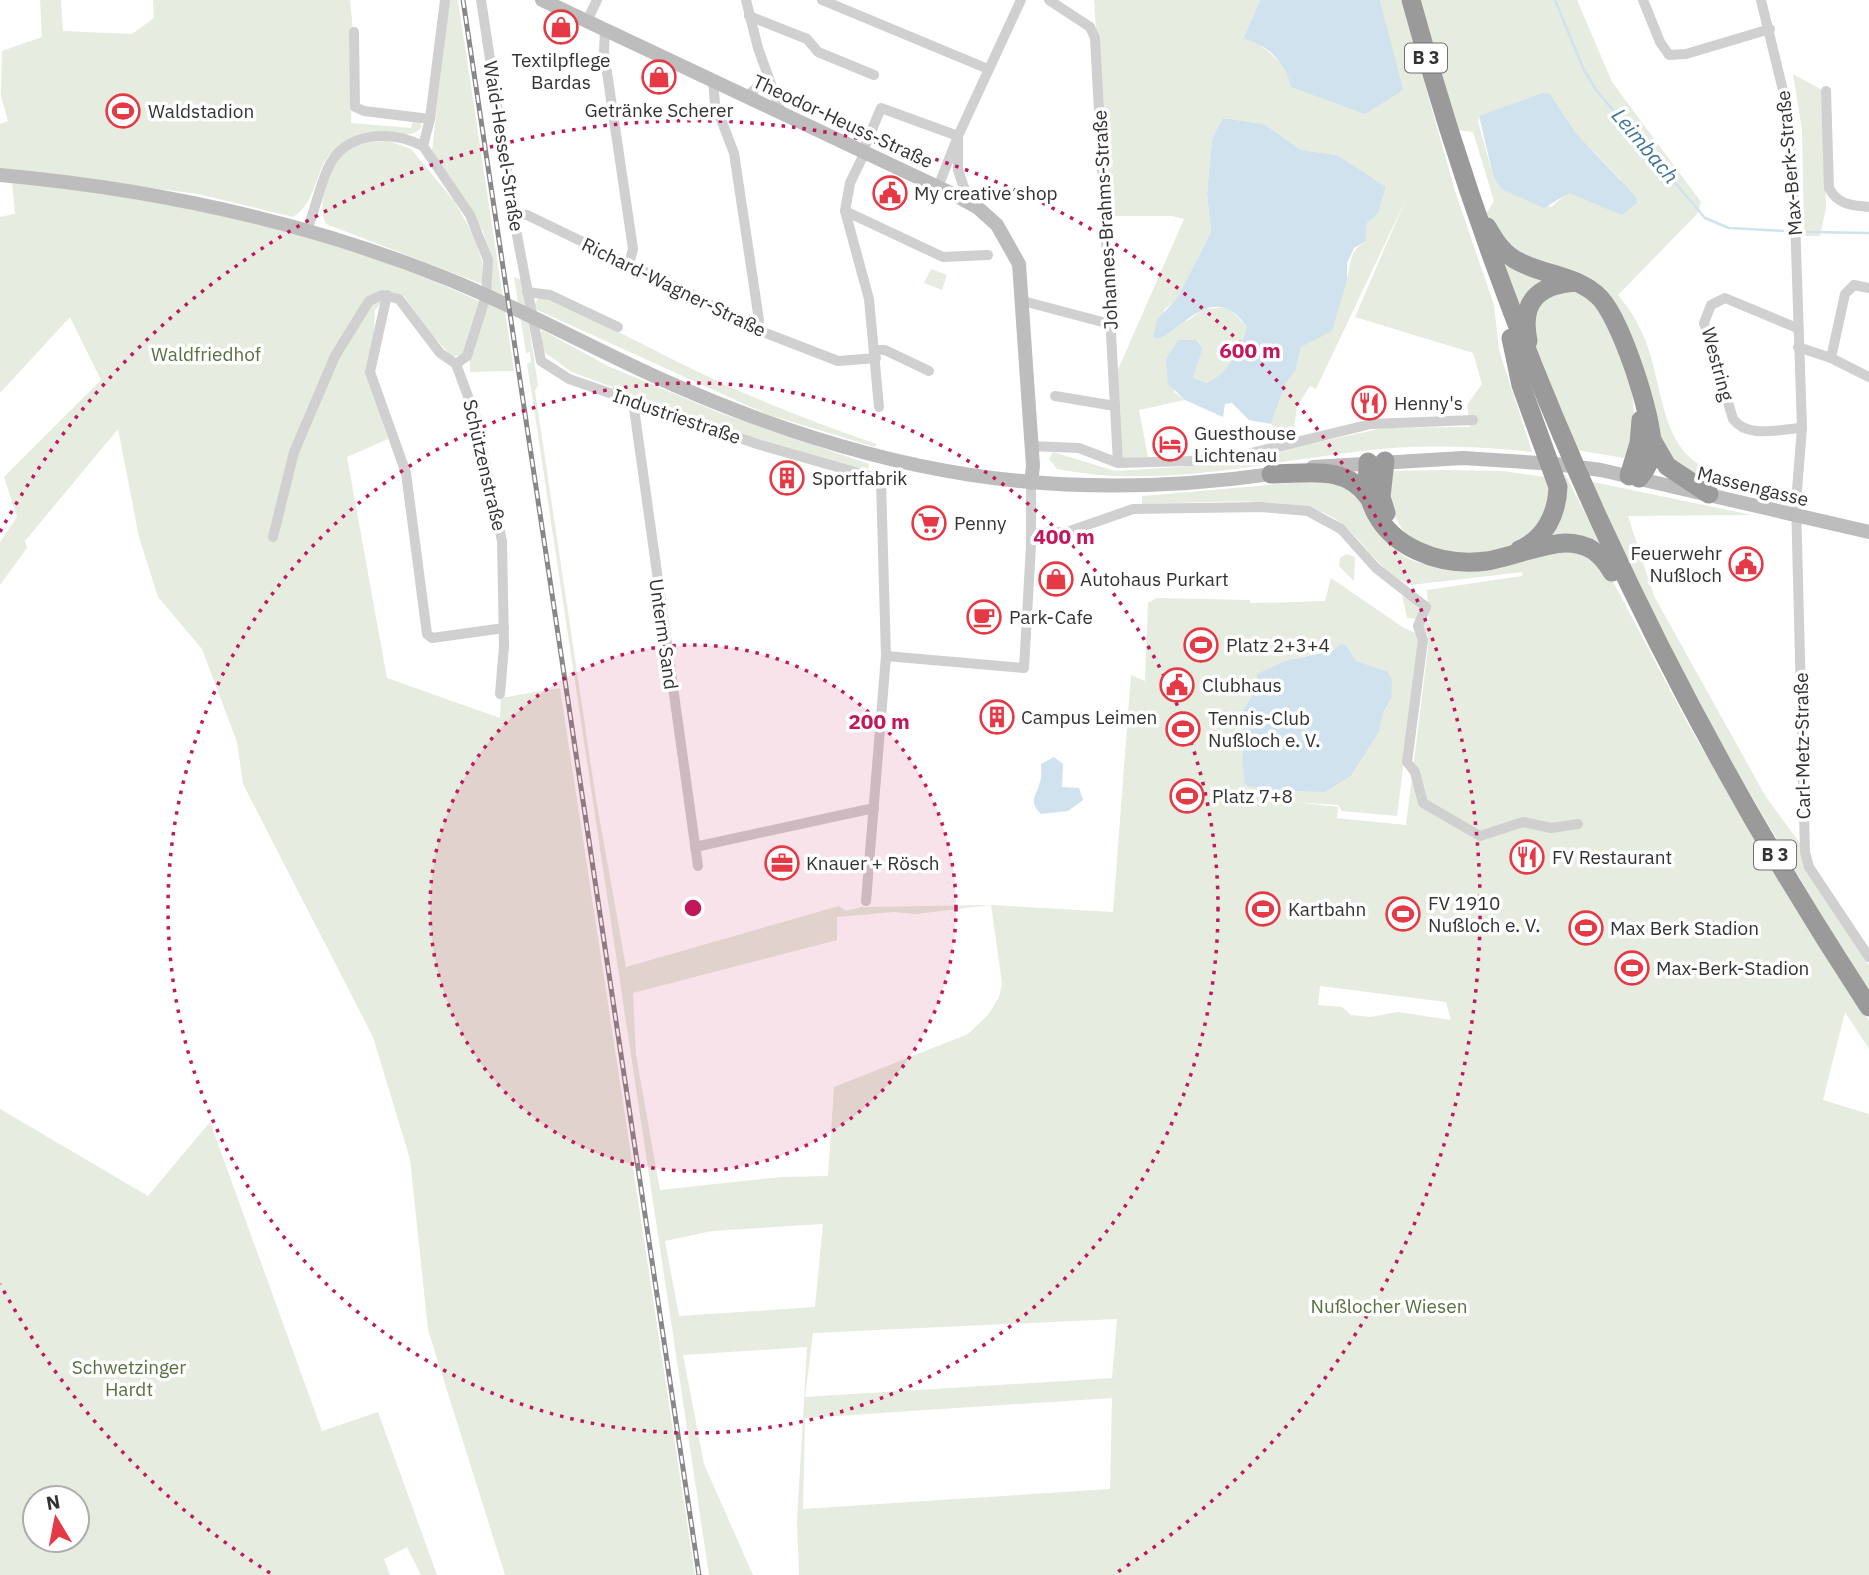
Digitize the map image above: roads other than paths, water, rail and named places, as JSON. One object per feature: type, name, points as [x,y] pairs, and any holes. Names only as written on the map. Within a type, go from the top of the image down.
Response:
[{"type":"highway","name":"B 3","points":[[1411,0],[1474,209],[1506,303],[1630,590],[1755,822],[1869,1007]]},
{"type":"highway","points":[[1474,209],[1496,243],[1515,260],[1576,282],[1600,297],[1613,318],[1636,375],[1652,440],[1667,466],[1709,494]]},
{"type":"highway","points":[[1535,372],[1525,326],[1527,310],[1536,295],[1547,286],[1576,282]]},
{"type":"highway","points":[[1501,558],[1536,540],[1554,512],[1558,486],[1521,385],[1506,303]]},
{"type":"highway","points":[[1634,477],[1641,432],[1642,401]]},
{"type":"highway","points":[[1634,477],[1649,463],[1652,440]]},
{"type":"highway","points":[[1377,462],[1381,497],[1399,539]]},
{"type":"highway","points":[[1369,498],[1377,462]]},
{"type":"highway","points":[[1272,474],[1338,474],[1351,477],[1369,498],[1387,531],[1421,553],[1449,561],[1501,558],[1564,542],[1582,545],[1603,556],[1616,578],[1630,590]]},
{"type":"main road","name":"Theodor-Heuss-Straße","points":[[542,0],[969,202],[993,221],[1012,248],[1020,268],[1031,483]]},
{"type":"main road","points":[[0,175],[151,195],[307,230],[385,255],[469,289],[670,383],[800,435],[921,467],[1031,483],[1132,488],[1176,486],[1377,462]]},
{"type":"main road","name":"Massengasse","points":[[1377,462],[1463,458],[1522,461],[1601,470],[1869,532]]},
{"type":"street","points":[[423,146],[430,119],[445,0]]},
{"type":"street","name":"Waid-Hessel-Straße","points":[[481,0],[527,292]]},
{"type":"street","points":[[587,21],[597,0]]},
{"type":"street","points":[[746,0],[780,112]]},
{"type":"street","points":[[822,0],[988,69]]},
{"type":"street","points":[[938,187],[958,136],[1021,0]]},
{"type":"street","name":"Johannes-Brahms-Straße","points":[[1049,0],[1090,27],[1094,34],[1118,463]]},
{"type":"street","points":[[1643,0],[1660,42],[1669,55],[1686,54],[1770,29]]},
{"type":"street","name":"Max-Berk-Straße","points":[[1761,0],[1788,111],[1796,246],[1797,328]]},
{"type":"street","points":[[749,16],[807,39],[818,52],[874,75]]},
{"type":"street","points":[[605,29],[604,52],[633,249],[629,264]]},
{"type":"street","points":[[354,32],[355,107],[364,111],[430,119]]},
{"type":"street","points":[[747,96],[768,78]]},
{"type":"street","points":[[713,80],[715,104],[734,153],[759,320],[757,330]]},
{"type":"street","points":[[1826,90],[1829,188],[1834,198],[1844,204],[1869,207]]},
{"type":"street","points":[[879,407],[876,354],[864,275],[845,211],[850,183],[881,107],[958,136]]},
{"type":"street","points":[[307,230],[329,166],[347,145],[381,135],[423,146],[470,215],[488,260],[486,296],[467,356],[456,364]]},
{"type":"street","points":[[958,136],[958,170],[969,202]]},
{"type":"street","points":[[845,211],[943,257],[988,256]]},
{"type":"street","name":"Richard-Wagner-Straße","points":[[514,214],[527,215],[701,299],[731,320],[838,361],[876,354]]},
{"type":"street","points":[[1831,358],[1844,294],[1854,285],[1869,288]]},
{"type":"street","points":[[527,292],[550,295],[618,327]]},
{"type":"street","name":"Industriestraße","points":[[527,292],[538,354],[544,364],[569,379],[760,445],[876,478],[881,485],[886,656]]},
{"type":"street","points":[[273,537],[294,452],[319,389],[365,305],[374,298],[387,295],[370,372],[405,473],[427,634],[432,638],[504,628]]},
{"type":"street","name":"Schützenstraße","points":[[387,295],[403,302],[431,343],[448,361],[456,364],[476,418],[502,541],[504,628],[500,694]]},
{"type":"street","name":"Westring","points":[[1797,328],[1725,298],[1712,305],[1704,323],[1733,419],[1740,427],[1749,431],[1802,428]]},
{"type":"street","points":[[1023,301],[1110,324]]},
{"type":"street","points":[[1797,328],[1802,428],[1797,517]]},
{"type":"street","points":[[1798,347],[1831,358],[1869,377]]},
{"type":"street","points":[[876,354],[885,350],[929,371]]},
{"type":"street","points":[[1055,397],[1115,407]]},
{"type":"street","name":"Unterm Sand","points":[[633,401],[698,866]]},
{"type":"street","points":[[1031,446],[1079,448],[1118,463],[1239,456],[1371,424],[1473,421]]},
{"type":"street","points":[[866,901],[886,656],[1024,668],[1031,483]]},
{"type":"street","points":[[1031,533],[1067,532],[1114,513],[1133,509],[1286,507],[1325,517],[1341,529],[1376,568],[1426,607],[1418,626],[1423,640],[1407,762],[1415,772],[1423,803],[1480,836],[1524,822],[1551,828],[1578,824]]},
{"type":"street","name":"Carl-Metz-Straße","points":[[1797,517],[1805,852],[1809,867],[1869,957]]},
{"type":"street","points":[[695,847],[874,808]]},
{"type":"water","points":[[1260,0],[1380,0],[1403,90],[1365,114],[1291,87],[1285,70],[1268,50],[1243,39]]},
{"type":"water","points":[[1543,93],[1550,94],[1576,133],[1636,197],[1637,203],[1622,215],[1569,193],[1544,208],[1501,189],[1493,175],[1479,116]]},
{"type":"water","points":[[1223,118],[1264,124],[1301,150],[1337,155],[1386,187],[1378,214],[1367,223],[1366,241],[1354,248],[1347,263],[1347,280],[1332,331],[1301,347],[1296,370],[1286,383],[1271,424],[1249,420],[1232,403],[1225,404],[1223,417],[1185,400],[1168,384],[1166,359],[1178,340],[1197,340],[1203,348],[1193,378],[1207,383],[1222,373],[1237,352],[1247,327],[1236,315],[1226,308],[1205,309],[1161,338],[1153,338],[1157,320],[1178,297],[1211,232],[1207,194],[1212,139]]},
{"type":"water","points":[[1341,644],[1347,646],[1356,661],[1387,671],[1392,680],[1391,699],[1384,711],[1379,732],[1351,776],[1325,792],[1272,791],[1245,785],[1242,759],[1245,739],[1243,710],[1256,689],[1257,674],[1288,660],[1332,651]]},
{"type":"water","points":[[1054,757],[1063,764],[1062,787],[1079,788],[1083,800],[1068,811],[1041,814],[1034,802],[1041,780],[1041,764]]},
{"type":"waterway","name":"Leimbach","points":[[1555,0],[1583,68],[1596,90],[1705,218],[1729,228],[1783,231]]},
{"type":"waterway","name":"Leimbach","points":[[1807,232],[1869,233]]},
{"type":"railway","points":[[463,0],[699,1575]]},
{"type":"place","name":"Textilpflege Bardas","points":[[561,27]]},
{"type":"place","name":"Getränke Scherer","points":[[659,77]]},
{"type":"place","name":"Waldstadion","points":[[123,111]]},
{"type":"place","name":"My creative shop","points":[[890,193]]},
{"type":"place","name":"Henny's","points":[[1369,403]]},
{"type":"place","name":"Guesthouse Lichtenau","points":[[1170,444]]},
{"type":"place","name":"Sportfabrik","points":[[787,478]]},
{"type":"place","name":"Penny","points":[[929,523]]},
{"type":"place","name":"Feuerwehr Nußloch","points":[[1746,564]]},
{"type":"place","name":"Autohaus Purkart","points":[[1056,579]]},
{"type":"place","name":"Park-Cafe","points":[[984,617]]},
{"type":"place","name":"Platz 2+3+4","points":[[1201,645]]},
{"type":"place","name":"Clubhaus","points":[[1177,685]]},
{"type":"place","name":"Campus Leimen","points":[[997,717]]},
{"type":"place","name":"Tennis-Club Nußloch e. V.","points":[[1183,729]]},
{"type":"place","name":"Platz 7+8","points":[[1187,796]]},
{"type":"place","name":"FV Restaurant","points":[[1527,857]]},
{"type":"place","name":"Knauer + Rösch","points":[[782,863]]},
{"type":"place","name":"Kartbahn","points":[[1263,909]]},
{"type":"place","name":"FV 1910 Nußloch e. V.","points":[[1403,914]]},
{"type":"place","name":"Max Berk Stadion","points":[[1586,928]]},
{"type":"place","name":"Max-Berk-Stadion","points":[[1632,968]]},
{"type":"park label","name":"Waldfriedhof","points":[[206,354]]},
{"type":"park label","name":"Nußlocher Wiesen","points":[[1389,1306]]},
{"type":"park label","name":"Schwetzinger Hardt","points":[[129,1378]]}]
